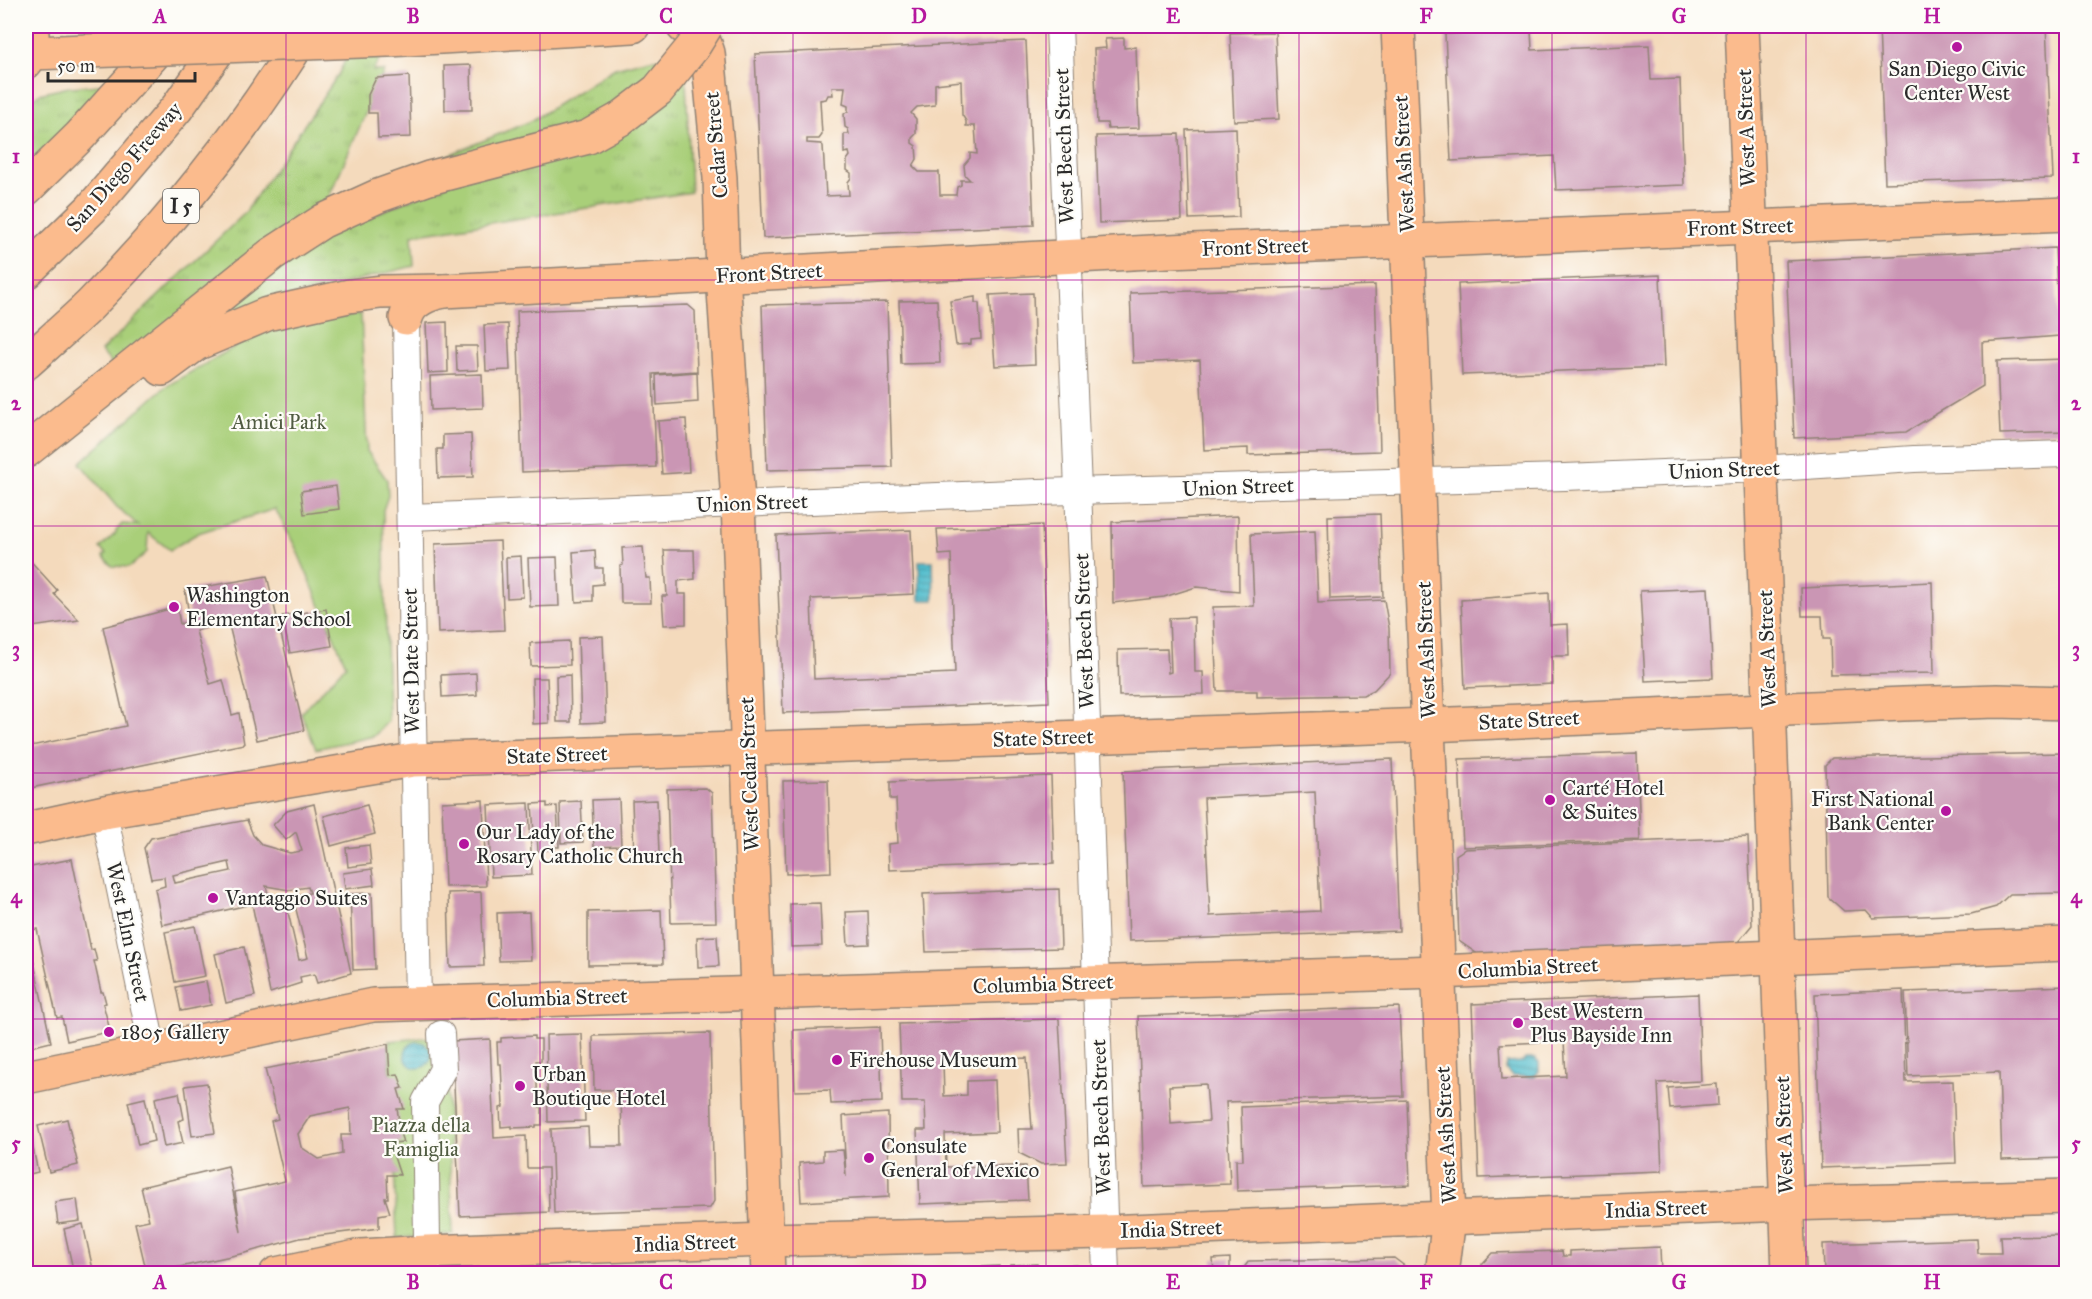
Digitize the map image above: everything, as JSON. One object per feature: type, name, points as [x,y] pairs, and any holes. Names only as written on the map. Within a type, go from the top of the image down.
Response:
[{"type":"main road","points":[[26,189],[80,136],[178,26]]},
{"type":"main road","name":"San Diego Freeway","points":[[26,272],[91,209],[177,108],[235,26]]},
{"type":"main road","name":"I 5","points":[[26,363],[88,306],[200,184],[254,111],[309,26]]},
{"type":"main road","points":[[29,48],[87,51],[388,40],[509,29],[633,26]]},
{"type":"main road","name":"Cedar Street","points":[[683,26],[705,44],[709,60],[720,178],[723,275]]},
{"type":"main road","points":[[26,451],[272,254],[323,221],[378,196],[429,178],[588,137],[620,119],[658,90],[693,47],[705,26]]},
{"type":"main road","name":"West Ash Street","points":[[1398,26],[1449,1218],[1442,1274]]},
{"type":"main road","name":"West A Street","points":[[1742,26],[1790,1274]]},
{"type":"main road","name":"Front Street","points":[[26,470],[196,344],[267,314],[349,296],[381,292],[444,291],[1069,256],[2067,214]]},
{"type":"main road","name":"West Cedar Street","points":[[723,275],[738,504],[768,1274]]},
{"type":"main road","points":[[406,318],[407,312],[415,303],[426,296],[444,291]]},
{"type":"main road","name":"State Street","points":[[26,829],[104,813],[413,759],[1429,725],[1768,708],[1997,701],[2067,703]]},
{"type":"main road","points":[[1770,744],[1792,802],[1795,887]]},
{"type":"main road","name":"Columbia Street","points":[[26,1077],[373,1005],[1438,972],[2067,944]]},
{"type":"main road","name":"India Street","points":[[276,1274],[361,1256],[767,1240],[1105,1232],[1787,1204],[2067,1196]]},
{"type":"street","name":"West Beech Street","points":[[1059,26],[1088,736],[1106,1274]]},
{"type":"street","name":"West Date Street","points":[[406,318],[418,1003]]},
{"type":"street","name":"Union Street","points":[[410,517],[1078,491],[1760,469],[1914,459],[2067,454]]},
{"type":"street","name":"West Elm Street","points":[[104,813],[153,1051]]},
{"type":"street","points":[[428,1255],[425,1102],[443,1069],[441,1034]]},
{"type":"green space","points":[[362,26],[396,26],[373,71],[384,71],[325,206],[531,121],[615,68],[650,59],[685,59],[691,192],[412,235],[414,266],[276,300],[170,355],[293,256],[335,231],[573,131],[389,185],[117,370],[101,351],[245,213],[338,75]]},
{"type":"green space","points":[[117,84],[26,177],[26,105],[39,94],[69,87]]},
{"type":"green space","name":"Amici Park","points":[[361,314],[367,451],[387,480],[388,496],[383,510],[388,721],[374,736],[316,749],[301,713],[346,665],[295,546],[275,509],[198,533],[170,550],[148,533],[147,552],[130,567],[112,566],[103,556],[106,554],[100,548],[122,524],[138,525],[117,507],[80,463],[165,387],[262,331]]},
{"type":"green space","name":"Piazza della Famiglia","points":[[445,1036],[453,1234],[397,1238],[389,1041]]},
{"type":"water","points":[[919,561],[933,561],[934,600],[920,600]]},
{"type":"water","points":[[418,1042],[427,1046],[431,1055],[427,1064],[418,1068],[409,1064],[405,1055],[409,1046]]},
{"type":"water","points":[[1525,1059],[1535,1059],[1539,1063],[1539,1071],[1534,1077],[1512,1076],[1506,1070],[1506,1063],[1523,1062]]},
{"type":"building","points":[[1879,26],[2046,26],[2053,178],[1885,183]]},
{"type":"building","points":[[1531,30],[1532,50],[1649,45],[1651,80],[1680,79],[1684,185],[1556,190],[1554,156],[1451,161],[1445,34]]},
{"type":"building","points":[[1275,32],[1279,119],[1234,121],[1230,33]]},
{"type":"building","points":[[1124,38],[1124,48],[1136,47],[1139,128],[1108,129],[1107,123],[1097,123],[1094,49],[1106,48],[1105,39]]},
{"type":"building","points":[[1026,41],[1034,225],[763,238],[755,54]],"holes":[[[961,81],[962,115],[966,126],[975,126],[977,154],[970,153],[970,158],[964,165],[965,175],[970,180],[961,180],[956,195],[940,195],[939,172],[919,172],[913,166],[917,159],[916,146],[912,143],[912,138],[916,134],[916,119],[911,113],[917,107],[935,105],[935,84]],[[832,87],[845,87],[843,104],[848,106],[848,111],[844,114],[845,127],[849,134],[844,134],[844,153],[849,152],[850,156],[847,160],[847,170],[851,173],[848,182],[849,195],[826,196],[823,146],[807,143],[807,139],[819,139],[822,135],[820,100],[833,95]]]},
{"type":"building","points":[[471,65],[472,110],[445,110],[444,66]]},
{"type":"building","points":[[409,76],[411,137],[378,138],[377,113],[368,113],[368,95],[376,78]]},
{"type":"building","points":[[1236,128],[1239,217],[1189,219],[1186,130]]},
{"type":"building","points":[[1179,134],[1182,220],[1099,223],[1096,136]]},
{"type":"building","points":[[2055,248],[2059,336],[1982,342],[1983,386],[1906,432],[1794,438],[1786,261]]},
{"type":"building","points":[[1660,275],[1664,367],[1462,375],[1458,284]]},
{"type":"building","points":[[1375,285],[1380,451],[1248,455],[1248,448],[1204,450],[1200,360],[1133,363],[1130,293]]},
{"type":"building","points":[[1033,293],[1035,364],[995,366],[990,295]]},
{"type":"building","points":[[975,297],[975,303],[979,303],[981,339],[971,340],[971,344],[956,345],[950,301]]},
{"type":"building","points":[[937,300],[940,363],[901,364],[899,301]]},
{"type":"building","points":[[887,302],[892,467],[767,470],[762,305]]},
{"type":"building","points":[[688,305],[695,311],[697,371],[653,374],[656,467],[522,472],[517,311]]},
{"type":"building","points":[[447,322],[448,372],[428,373],[426,323]]},
{"type":"building","points":[[508,324],[510,370],[486,371],[484,325]]},
{"type":"building","points":[[456,346],[477,346],[478,370],[457,371]]},
{"type":"building","points":[[2066,359],[2066,432],[2000,434],[1997,361]]},
{"type":"building","points":[[697,372],[698,402],[657,405],[656,375]]},
{"type":"building","points":[[482,374],[483,408],[431,410],[430,376]]},
{"type":"building","points":[[686,419],[689,472],[662,474],[658,421]]},
{"type":"building","points":[[471,434],[473,477],[438,478],[437,449],[443,449],[443,435]]},
{"type":"building","points":[[336,486],[339,509],[304,514],[301,491]]},
{"type":"building","points":[[1380,514],[1383,597],[1330,599],[1328,516]]},
{"type":"building","points":[[1238,516],[1239,591],[1196,587],[1164,597],[1113,603],[1112,522]]},
{"type":"building","points":[[1042,525],[1049,702],[783,713],[776,535],[911,530],[914,594],[811,599],[814,679],[955,673],[951,554],[939,555],[937,529]]},
{"type":"building","points":[[1315,531],[1318,603],[1384,600],[1389,628],[1390,673],[1374,690],[1363,695],[1257,697],[1257,691],[1217,691],[1213,607],[1254,606],[1251,534]]},
{"type":"building","points":[[500,541],[504,630],[438,633],[435,544]]},
{"type":"building","points":[[643,547],[646,578],[650,578],[651,603],[621,603],[622,548]]},
{"type":"building","points":[[595,550],[596,568],[603,568],[603,584],[593,585],[593,601],[576,602],[573,552]]},
{"type":"building","points":[[664,550],[694,550],[695,579],[678,581],[678,594],[686,594],[686,624],[664,625],[662,596],[667,596]]},
{"type":"building","points":[[26,556],[57,590],[54,594],[79,620],[26,628]]},
{"type":"building","points":[[521,556],[523,597],[507,598],[506,557]]},
{"type":"building","points":[[557,557],[559,606],[530,607],[528,558]]},
{"type":"building","name":"Washington Elementary School","points":[[267,576],[304,730],[257,740],[228,621],[196,631],[210,684],[223,680],[232,715],[239,713],[244,744],[26,789],[26,747],[126,726],[103,627],[177,607],[180,624],[190,621],[185,590]]},
{"type":"building","points":[[1932,582],[1934,673],[1831,675],[1830,639],[1823,639],[1822,616],[1802,616],[1801,588]]},
{"type":"building","points":[[1708,588],[1713,678],[1645,681],[1640,591]]},
{"type":"building","points":[[1549,593],[1550,625],[1568,624],[1569,656],[1552,656],[1553,684],[1465,688],[1461,600]]},
{"type":"building","points":[[326,609],[332,646],[290,653],[282,616]]},
{"type":"building","points":[[1194,617],[1195,672],[1203,672],[1204,694],[1119,696],[1118,650],[1167,649],[1168,673],[1171,672],[1169,618]]},
{"type":"building","points":[[603,636],[606,722],[581,723],[578,637]]},
{"type":"building","points":[[569,641],[570,665],[531,666],[530,643]]},
{"type":"building","points":[[476,673],[477,695],[442,697],[441,675]]},
{"type":"building","points":[[570,675],[571,722],[557,722],[556,676]]},
{"type":"building","points":[[532,678],[547,678],[549,723],[533,724]]},
{"type":"building","name":"Carté Hotel & Suites","points":[[1637,753],[1640,840],[1463,847],[1459,759]]},
{"type":"building","name":"First National Bank Center","points":[[2063,753],[2066,757],[2066,893],[2010,894],[1996,907],[1971,914],[1873,918],[1866,910],[1844,911],[1828,897],[1825,765],[1832,758]]},
{"type":"building","points":[[1392,759],[1399,931],[1129,941],[1123,771]],"holes":[[[1315,792],[1320,911],[1210,916],[1204,798]]]},
{"type":"building","points":[[1051,776],[1054,863],[889,870],[888,844],[898,843],[896,799],[890,799],[890,782]]},
{"type":"building","points":[[828,780],[831,872],[786,874],[783,781]]},
{"type":"building","points":[[706,788],[712,793],[716,922],[671,923],[667,789]]},
{"type":"building","points":[[619,799],[621,846],[594,847],[592,800]]},
{"type":"building","name":"Our Lady of the Rosary Catholic Church","points":[[483,800],[486,886],[445,887],[442,802]]},
{"type":"building","points":[[657,800],[659,853],[634,854],[632,801]]},
{"type":"building","points":[[581,801],[583,842],[561,843],[560,802]]},
{"type":"building","points":[[529,803],[532,875],[491,877],[488,805]]},
{"type":"building","points":[[547,803],[547,807],[557,806],[559,847],[547,847],[547,850],[538,851],[537,833],[534,834],[532,804]]},
{"type":"building","name":"Vantaggio Suites","points":[[314,804],[351,973],[317,983],[314,974],[300,977],[301,983],[270,993],[252,904],[162,925],[155,889],[165,886],[164,877],[151,879],[144,848],[151,838],[247,820],[253,835],[262,845],[290,853],[302,851],[296,832],[286,840],[273,825],[287,811]],"holes":[[[229,862],[231,871],[175,883],[173,875]],[[266,886],[289,890],[308,887],[310,893],[293,897],[308,958],[299,960],[285,899],[270,902]]]},
{"type":"building","points":[[367,805],[375,834],[331,846],[324,816]]},
{"type":"building","points":[[1748,837],[1752,925],[1733,948],[1482,957],[1459,941],[1456,855],[1465,849]]},
{"type":"building","points":[[369,845],[371,864],[348,867],[346,848]]},
{"type":"building","points":[[72,859],[91,950],[94,949],[97,961],[94,961],[106,1003],[103,1004],[111,1034],[104,1035],[103,1033],[67,1041],[62,1017],[57,1018],[37,929],[27,931],[51,1042],[26,1048],[26,868]]},
{"type":"building","points":[[372,869],[374,885],[345,889],[343,873]]},
{"type":"building","points":[[1059,889],[1061,948],[926,952],[923,894]]},
{"type":"building","points":[[481,892],[484,966],[450,967],[448,893]]},
{"type":"building","points":[[372,893],[375,969],[353,970],[350,894]]},
{"type":"building","points":[[820,903],[822,946],[791,947],[790,904]]},
{"type":"building","points":[[661,910],[663,964],[588,965],[588,912]]},
{"type":"building","points":[[868,911],[869,944],[848,945],[846,912]]},
{"type":"building","points":[[529,912],[531,960],[499,961],[497,913]]},
{"type":"building","points":[[195,926],[205,976],[175,982],[165,932]]},
{"type":"building","points":[[717,936],[719,966],[698,967],[697,937]]},
{"type":"building","points":[[244,947],[255,996],[226,1003],[215,954]]},
{"type":"building","points":[[206,981],[211,1005],[181,1011],[176,987]]},
{"type":"building","points":[[2066,986],[2066,1158],[2002,1160],[1999,1072],[1908,1076],[1905,992]]},
{"type":"building","points":[[1903,990],[1906,1082],[1953,1081],[1956,1163],[1821,1168],[1815,994]]},
{"type":"building","points":[[1698,994],[1701,1081],[1658,1083],[1662,1171],[1479,1178],[1472,1004]],"holes":[[[1564,1041],[1566,1076],[1502,1079],[1500,1044]]]},
{"type":"building","points":[[1399,1007],[1403,1096],[1226,1102],[1230,1184],[1144,1187],[1138,1016]],"holes":[[[1206,1084],[1209,1121],[1171,1124],[1169,1086]]]},
{"type":"building","points":[[1059,1019],[1067,1163],[1041,1164],[1019,1153],[1018,1129],[1032,1129],[1027,1058],[943,1061],[944,1096],[967,1095],[967,1081],[995,1080],[997,1132],[945,1134],[946,1167],[1026,1166],[1028,1200],[920,1204],[917,1130],[926,1130],[925,1102],[902,1102],[899,1024]]},
{"type":"building","name":"Firehouse Museum","points":[[880,1027],[882,1102],[831,1104],[830,1090],[795,1091],[793,1030]]},
{"type":"building","points":[[710,1033],[714,1201],[710,1208],[554,1213],[551,1129],[588,1127],[589,1146],[622,1146],[621,1090],[594,1090],[593,1036]]},
{"type":"building","points":[[582,1034],[585,1121],[548,1122],[546,1035]]},
{"type":"building","name":"Urban Boutique Hotel","points":[[534,1036],[534,1039],[541,1039],[541,1061],[536,1061],[538,1107],[542,1107],[542,1125],[501,1127],[500,1108],[503,1107],[501,1064],[498,1064],[497,1042],[501,1042],[501,1038]]},
{"type":"building","points":[[490,1039],[494,1138],[526,1136],[527,1168],[548,1168],[549,1212],[460,1216],[452,1041]]},
{"type":"building","points":[[388,1044],[390,1075],[398,1074],[403,1088],[398,1089],[404,1109],[397,1109],[399,1120],[396,1121],[403,1142],[393,1143],[397,1153],[393,1154],[400,1175],[387,1175],[388,1198],[385,1198],[390,1213],[379,1215],[379,1228],[300,1238],[245,1253],[147,1274],[135,1223],[149,1220],[141,1187],[228,1166],[241,1232],[235,1192],[285,1181],[271,1121],[278,1119],[265,1069]],"holes":[[[350,1108],[351,1135],[341,1135],[342,1154],[319,1159],[301,1147],[298,1134],[310,1116]]]},
{"type":"building","points":[[207,1083],[215,1133],[192,1136],[185,1086]]},
{"type":"building","points":[[1717,1084],[1718,1105],[1670,1109],[1668,1088]]},
{"type":"building","points":[[179,1093],[184,1119],[178,1121],[183,1143],[164,1147],[155,1098]]},
{"type":"building","points":[[145,1098],[154,1141],[138,1145],[128,1102]]},
{"type":"building","points":[[1407,1100],[1410,1185],[1237,1191],[1236,1160],[1243,1160],[1241,1107]]},
{"type":"building","points":[[888,1113],[889,1197],[801,1202],[799,1163],[823,1161],[823,1151],[843,1150],[846,1177],[843,1116]]},
{"type":"building","points":[[67,1119],[78,1165],[49,1172],[38,1126]]},
{"type":"building","points":[[30,1134],[38,1172],[26,1175],[26,1135]]},
{"type":"building","points":[[77,1199],[80,1221],[58,1224],[55,1202]]},
{"type":"building","points":[[83,1224],[94,1274],[74,1274],[64,1229]]},
{"type":"building","points":[[2066,1235],[2066,1274],[1824,1274],[1823,1244],[1977,1239],[1978,1253],[2001,1253],[2000,1236]]},
{"type":"building","points":[[1660,1247],[1661,1274],[1482,1274],[1482,1264],[1492,1253],[1562,1251],[1563,1256],[1570,1256],[1570,1251]]},
{"type":"building","points":[[1230,1258],[1230,1274],[1214,1274],[1213,1259]]},
{"type":"building","points":[[1394,1258],[1410,1270],[1410,1274],[1239,1274],[1249,1261]]},
{"type":"building","points":[[1037,1264],[1037,1267],[1077,1265],[1078,1274],[1010,1274],[1010,1265]]},
{"type":"building","points":[[999,1266],[1000,1274],[871,1274],[871,1272]]},
{"type":"place","name":"San Diego Civic Center West","points":[[1957,47]]},
{"type":"place","name":"Washington Elementary School","points":[[174,607]]},
{"type":"place","name":"Carté Hotel & Suites","points":[[1550,800]]},
{"type":"place","name":"First National Bank Center","points":[[1946,811]]},
{"type":"place","name":"Our Lady of the Rosary Catholic Church","points":[[464,844]]},
{"type":"place","name":"Vantaggio Suites","points":[[213,898]]},
{"type":"place","name":"Best Western Plus Bayside Inn","points":[[1518,1023]]},
{"type":"place","name":"1805 Gallery","points":[[109,1032]]},
{"type":"place","name":"Firehouse Museum","points":[[837,1060]]},
{"type":"place","name":"Urban Boutique Hotel","points":[[520,1086]]},
{"type":"place","name":"Consulate General of Mexico","points":[[869,1158]]}]
